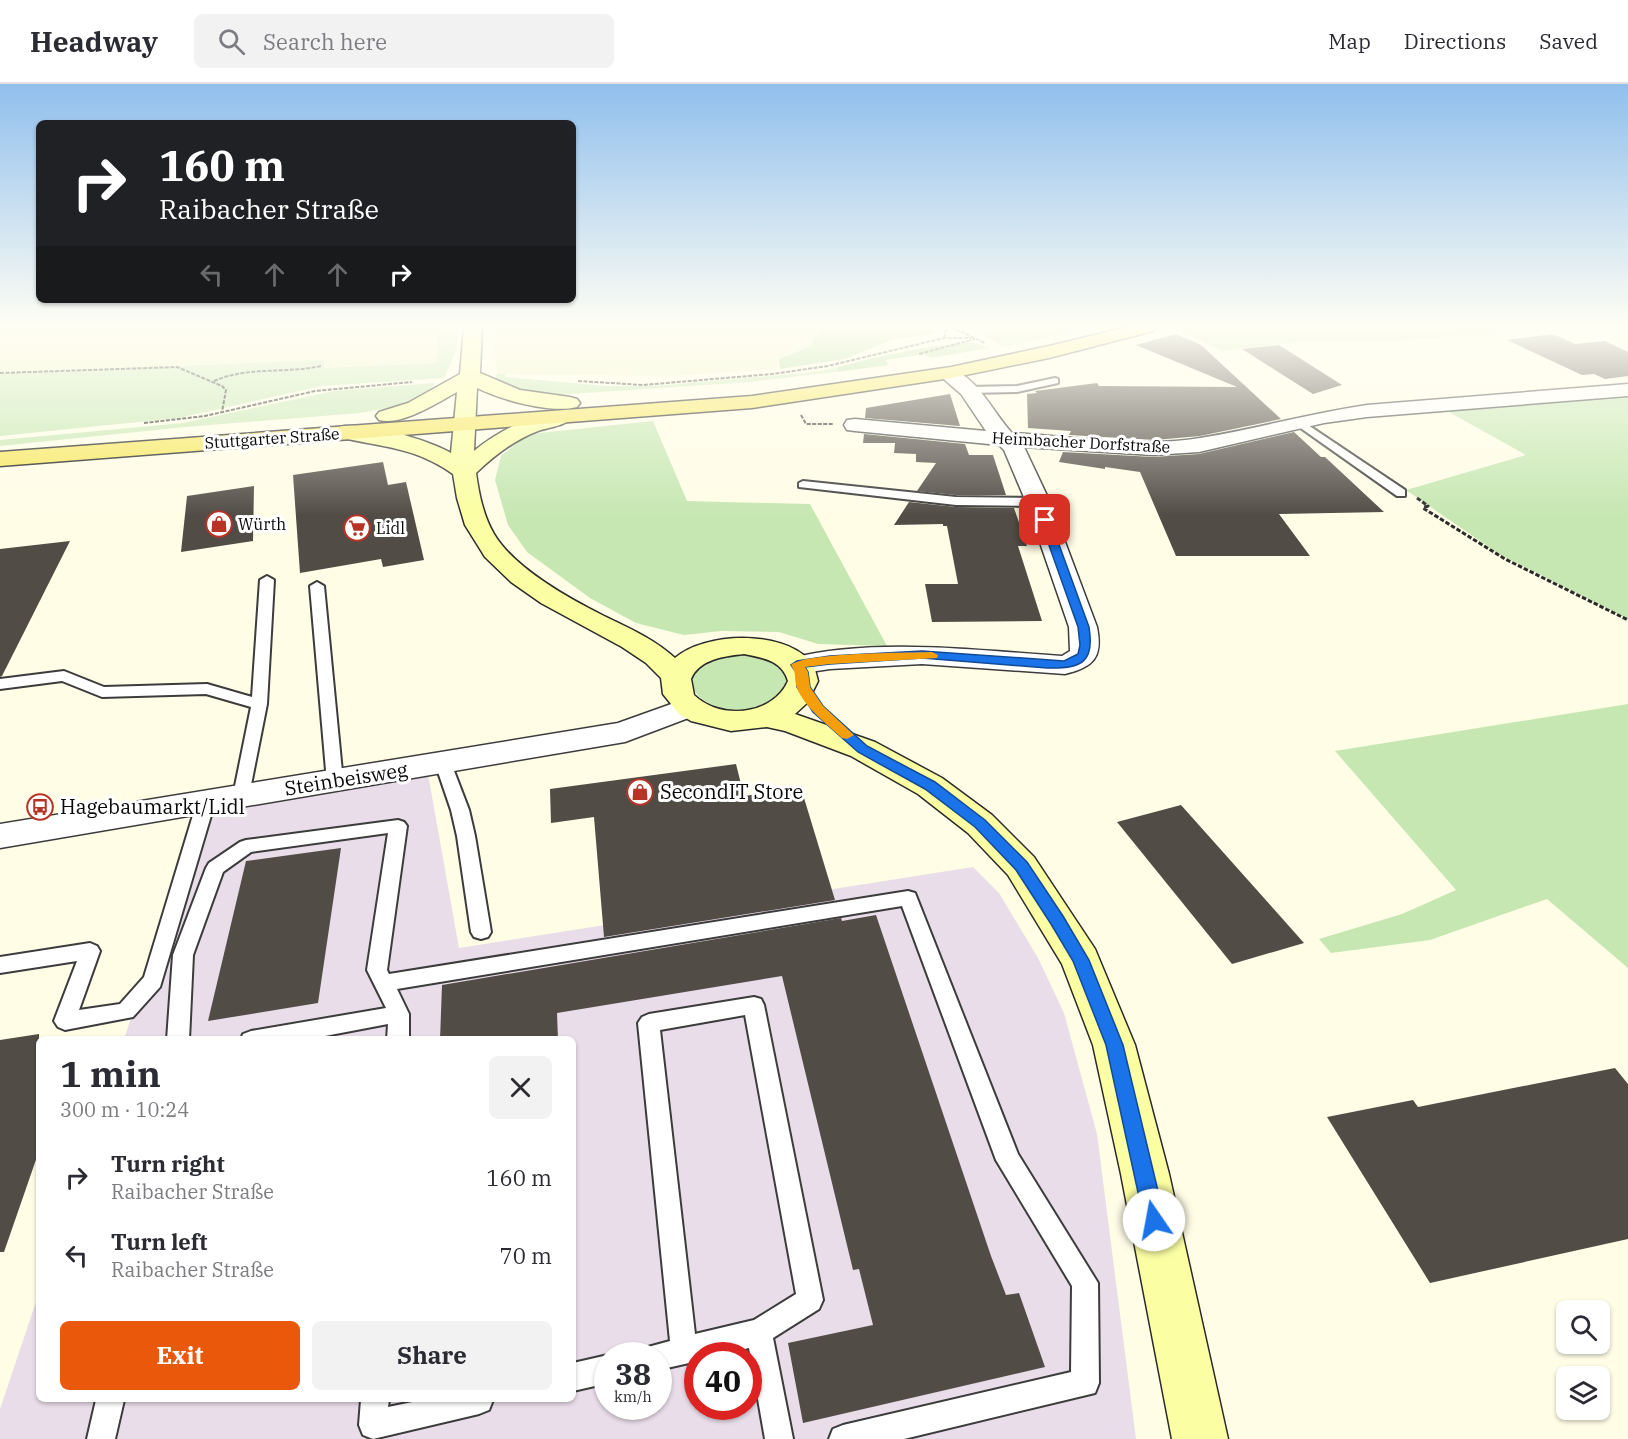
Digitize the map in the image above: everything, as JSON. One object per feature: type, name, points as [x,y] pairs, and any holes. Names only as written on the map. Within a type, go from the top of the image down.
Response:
[{"type":"main road","name":"Stuttgarter Straße","points":[[566,410],[744,390]]},
{"type":"main road","name":"Stuttgarter Straße","points":[[0,450],[386,416],[752,402],[845,390]]},
{"type":"main road","name":"Stuttgarter Straße","points":[[0,459],[347,432],[464,412]]},
{"type":"street","points":[[386,416],[415,406],[448,390]]},
{"type":"street","points":[[467,390],[464,412],[464,471],[477,527],[494,550],[516,572],[546,594],[581,615],[623,635],[666,663],[682,692],[706,716],[730,721],[766,717],[784,709],[797,699],[800,676]]},
{"type":"street","points":[[499,390],[566,410]]},
{"type":"street","points":[[800,676],[830,660],[922,655],[1065,665],[1084,656],[1086,645],[1083,627],[1038,502],[1014,448],[968,390]]},
{"type":"street","name":"Heimbacher Dorfstraße","points":[[855,425],[1005,439],[1153,448],[1188,446],[1299,422],[1367,411],[1625,390]]},
{"type":"street","points":[[464,471],[501,439],[566,410]]},
{"type":"street","points":[[347,432],[384,437],[417,445],[444,456],[464,471]]},
{"type":"street","points":[[623,635],[695,647],[744,645],[768,649],[788,657],[818,709],[863,749]]},
{"type":"street","points":[[682,692],[680,671],[695,658],[728,647]]},
{"type":"street","name":"Steinbeisweg","points":[[0,836],[625,732],[682,692]]},
{"type":"street","points":[[766,717],[794,723],[863,749],[930,786],[980,824],[1022,866],[1081,960],[1114,1045],[1145,1174],[1200,1439]]},
{"type":"lane","points":[[1299,422],[1401,494]]},
{"type":"lane","points":[[803,485],[956,501],[1038,502]]},
{"type":"lane","points":[[242,796],[259,704],[267,580]]},
{"type":"lane","points":[[317,586],[335,782]]},
{"type":"lane","points":[[0,684],[64,676],[102,692],[207,689],[259,704]]},
{"type":"lane","points":[[443,763],[460,810],[466,836],[481,932]]},
{"type":"lane","points":[[0,965],[90,951],[65,1021],[126,1011],[153,981],[206,802]]},
{"type":"lane","points":[[178,1036],[183,955],[215,868],[246,846],[398,826],[377,970],[399,1014],[398,1036]]},
{"type":"lane","points":[[384,983],[908,898],[1008,1160],[1085,1283],[1085,1383],[843,1439]]},
{"type":"lane","points":[[670,1342],[649,1023],[754,1005],[810,1300],[759,1332],[672,1354]]},
{"type":"lane","points":[[274,1036],[399,1014]]},
{"type":"lane","points":[[759,1332],[779,1439]]},
{"type":"lane","points":[[576,1376],[594,1372]]},
{"type":"lane","points":[[101,1439],[110,1402]]},
{"type":"lane","points":[[373,1421],[469,1402]]},
{"type":"path","points":[[222,412],[226,390]]},
{"type":"path","points":[[142,424],[222,412],[324,390]]},
{"type":"path","points":[[797,408],[806,424],[855,425]]},
{"type":"path","points":[[1401,494],[1413,496],[1428,506],[1423,508],[1505,559],[1628,620]]},
{"type":"shaded area","points":[[428,774],[459,948],[973,867],[999,893],[1038,958],[1064,1013],[1097,1134],[1136,1439],[0,1439],[0,1409],[36,1302],[36,1402],[576,1402],[576,1036],[125,1036],[201,810]]},
{"type":"green space","points":[[0,390],[303,390],[178,418],[0,436]]},
{"type":"green space","points":[[430,390],[428,394],[409,404],[360,413],[185,427],[0,446],[0,440],[183,423],[334,391]]},
{"type":"green space","points":[[517,390],[627,390],[556,395]]},
{"type":"green space","points":[[1628,397],[1628,619],[1499,554],[1406,490],[1526,455],[1447,411]]},
{"type":"green space","points":[[653,421],[687,501],[810,504],[887,646],[818,644],[779,632],[722,631],[684,635],[636,623],[590,598],[527,552],[508,525],[495,480],[501,456],[522,439],[539,433]]},
{"type":"green space","points":[[732,652],[763,653],[793,673],[781,700],[745,711],[732,711],[714,706],[698,696],[692,682],[695,674],[705,663]]},
{"type":"green space","points":[[1628,704],[1628,968],[1547,899],[1430,940],[1331,953],[1319,939],[1402,914],[1456,890],[1335,751]]},
{"type":"building","points":[[1250,390],[1281,419],[1200,436],[1155,440],[1069,435],[1071,431],[1028,428],[1027,394],[1037,393],[1035,391]]},
{"type":"building","points":[[1307,390],[1325,390],[1313,394]]},
{"type":"building","points":[[950,394],[960,426],[865,418],[866,408]]},
{"type":"building","points":[[1294,432],[1321,457],[1325,457],[1384,512],[1279,514],[1310,556],[1176,556],[1140,472],[1059,462],[1063,452],[1153,457],[1199,454]]},
{"type":"building","points":[[864,434],[965,444],[969,455],[993,455],[1006,495],[956,495],[917,491],[936,463],[916,462],[916,454],[894,453],[895,443],[863,443]]},
{"type":"building","name":"Lidl","points":[[383,462],[388,485],[406,482],[424,560],[383,567],[381,559],[300,573],[293,475]]},
{"type":"building","name":"Würth","points":[[254,486],[253,541],[181,552],[187,496]]},
{"type":"building","points":[[909,502],[956,507],[1014,508],[1027,546],[1018,546],[1042,621],[932,622],[925,584],[958,584],[947,526],[943,524],[894,525]]},
{"type":"building","points":[[70,541],[2,676],[0,677],[0,549]]},
{"type":"building","points":[[736,764],[744,796],[801,788],[835,900],[604,937],[594,817],[551,823],[550,789]]},
{"type":"building","points":[[1181,805],[1304,943],[1232,964],[1117,822]]},
{"type":"building","points":[[341,848],[318,1003],[208,1021],[246,861]]},
{"type":"building","points":[[876,915],[991,1256],[1006,1295],[1019,1293],[1045,1367],[803,1423],[788,1343],[873,1325],[859,1269],[853,1270],[782,976],[557,1013],[558,1036],[440,1036],[442,985],[841,918],[842,921]]},
{"type":"building","points":[[39,1034],[36,1036],[36,1160],[4,1252],[0,1252],[0,1040]]},
{"type":"building","points":[[1615,1068],[1628,1084],[1628,1239],[1430,1283],[1327,1117],[1413,1100],[1418,1107]]},
{"type":"slow traffic","points":[[847,735],[818,709],[803,687],[802,672],[797,665],[830,660],[932,655]]},
{"type":"place","name":"Würth","points":[[219,524]]},
{"type":"place","name":"Lidl","points":[[357,528]]},
{"type":"place","name":"SecondIT Store","points":[[640,792]]},
{"type":"place","name":"Hagebaumarkt/Lidl","points":[[40,807]]},
{"type":"route","points":[[1045,520],[1083,627],[1086,645],[1084,656],[1076,661],[1065,665],[922,655],[830,660],[797,665],[802,672],[803,687],[818,709],[863,749],[930,786],[980,824],[1022,866],[1057,920],[1081,960],[1114,1045],[1154,1220]]}]
